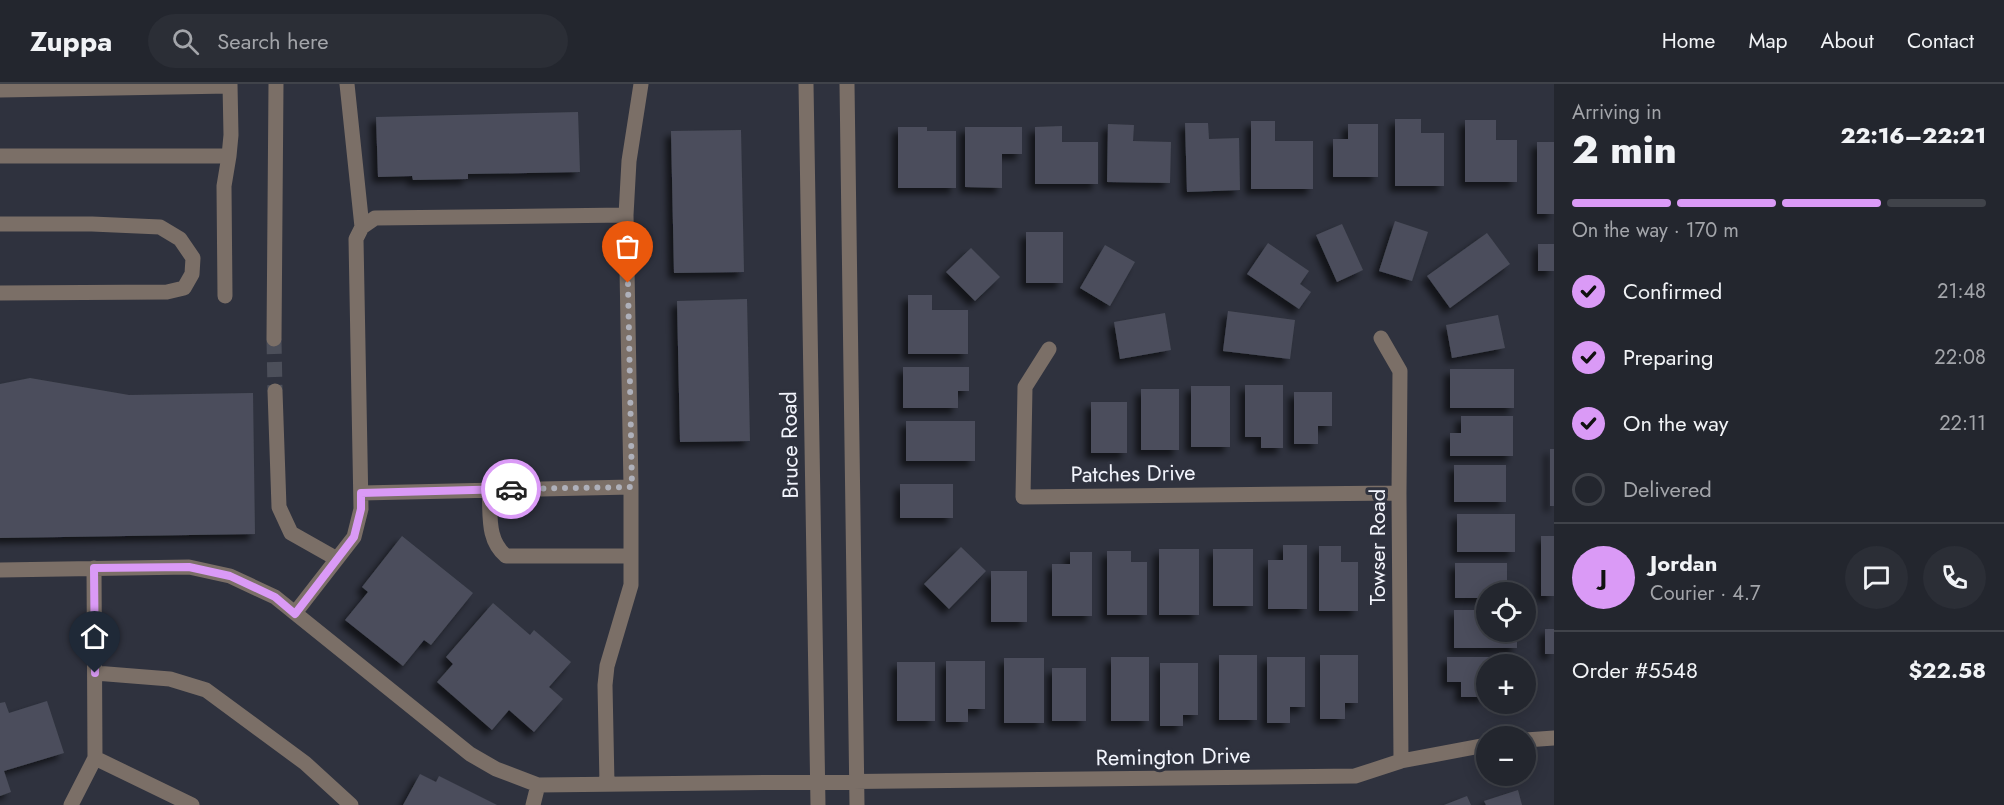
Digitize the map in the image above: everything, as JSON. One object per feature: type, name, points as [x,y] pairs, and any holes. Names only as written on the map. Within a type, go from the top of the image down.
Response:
[{"type":"street","points":[[274,339],[276,84]]},
{"type":"street","points":[[347,84],[362,227]]},
{"type":"street","points":[[607,784],[605,685],[607,666],[631,585],[632,487],[626,215],[629,161],[642,84]]},
{"type":"street","name":"Bruce Road","points":[[806,84],[818,805]]},
{"type":"street","points":[[847,84],[857,805]]},
{"type":"street","points":[[0,90],[230,85],[230,156],[224,186],[225,296]]},
{"type":"street","points":[[0,156],[230,156]]},
{"type":"street","points":[[295,614],[354,537],[361,509],[356,238],[362,227],[375,218],[626,215]]},
{"type":"street","points":[[0,224],[160,227],[180,239],[193,258],[192,274],[184,288],[167,292],[0,293]]},
{"type":"street","name":"Towser Road","points":[[1381,338],[1400,371],[1401,761]]},
{"type":"street","name":"Patches Drive","points":[[1049,349],[1025,387],[1023,497],[1399,493]]},
{"type":"street","points":[[275,391],[279,507],[291,533],[338,559]]},
{"type":"street","points":[[361,493],[632,487]]},
{"type":"street","points":[[489,490],[492,537],[497,548],[506,556],[631,556]]},
{"type":"street","name":"Remington Drive","points":[[0,570],[189,567],[230,576],[275,597],[470,754],[496,769],[538,784],[857,783],[1355,776],[1401,761],[1476,747]]},
{"type":"street","points":[[71,805],[95,758],[94,568]]},
{"type":"street","points":[[95,673],[170,679],[206,690],[305,763],[351,805]]},
{"type":"street","points":[[1536,739],[1554,738]]},
{"type":"street","points":[[95,758],[192,805]]},
{"type":"street","points":[[533,805],[538,784]]},
{"type":"building","points":[[578,112],[580,172],[468,174],[468,179],[413,180],[412,176],[378,177],[376,117]]},
{"type":"building","points":[[1395,119],[1421,119],[1421,133],[1444,133],[1444,186],[1395,186]]},
{"type":"building","points":[[1465,120],[1496,120],[1496,140],[1517,140],[1517,182],[1465,182]]},
{"type":"building","points":[[1251,121],[1275,121],[1275,141],[1313,141],[1313,189],[1251,189]]},
{"type":"building","points":[[1185,123],[1208,123],[1209,139],[1239,138],[1240,190],[1187,192]]},
{"type":"building","points":[[1108,124],[1134,125],[1133,141],[1171,142],[1170,183],[1107,182]]},
{"type":"building","points":[[1348,124],[1378,124],[1378,177],[1333,177],[1333,139],[1348,139]]},
{"type":"building","points":[[1062,126],[1062,142],[1098,142],[1098,184],[1035,184],[1035,127]]},
{"type":"building","points":[[898,127],[927,127],[927,131],[956,131],[956,188],[898,188]]},
{"type":"building","points":[[965,127],[1022,127],[1022,154],[1002,154],[1002,188],[965,187]]},
{"type":"building","points":[[741,130],[744,272],[674,273],[671,131]]},
{"type":"building","points":[[1537,142],[1554,142],[1554,214],[1537,214]]},
{"type":"building","points":[[1395,221],[1428,232],[1412,281],[1379,271]]},
{"type":"building","points":[[1342,224],[1363,270],[1337,282],[1316,235]]},
{"type":"building","points":[[1026,232],[1063,232],[1063,283],[1026,283]]},
{"type":"building","points":[[1487,233],[1510,264],[1450,308],[1427,276]]},
{"type":"building","points":[[1268,243],[1309,271],[1300,284],[1311,292],[1299,309],[1247,274]]},
{"type":"building","points":[[1538,244],[1554,244],[1554,271],[1538,271]]},
{"type":"building","points":[[1105,245],[1135,262],[1110,306],[1080,288]]},
{"type":"building","points":[[971,248],[1000,277],[975,301],[946,272]]},
{"type":"building","points":[[908,295],[932,295],[932,310],[968,310],[968,354],[908,354]]},
{"type":"building","points":[[747,299],[750,441],[680,442],[677,301]]},
{"type":"building","points":[[1228,311],[1295,320],[1290,359],[1223,351]]},
{"type":"building","points":[[1165,313],[1171,350],[1120,359],[1114,322]]},
{"type":"building","points":[[1498,315],[1505,348],[1452,358],[1446,325]]},
{"type":"building","points":[[903,367],[969,367],[969,391],[958,391],[958,408],[903,408]]},
{"type":"building","points":[[1450,369],[1514,369],[1514,408],[1450,408]]},
{"type":"building","points":[[30,378],[129,395],[253,393],[255,534],[0,538],[0,384]]},
{"type":"building","points":[[1245,385],[1283,385],[1283,448],[1261,448],[1261,437],[1245,437]]},
{"type":"building","points":[[1191,386],[1230,386],[1230,447],[1191,447]]},
{"type":"building","points":[[1141,389],[1179,389],[1179,450],[1141,450]]},
{"type":"building","points":[[1294,392],[1332,392],[1332,426],[1318,426],[1318,444],[1294,444]]},
{"type":"building","points":[[1091,402],[1127,402],[1127,453],[1091,453]]},
{"type":"building","points":[[1461,416],[1513,416],[1513,456],[1450,456],[1450,433],[1461,433]]},
{"type":"building","points":[[906,421],[975,421],[975,461],[906,461]]},
{"type":"building","points":[[1550,449],[1554,449],[1554,506],[1550,506]]},
{"type":"building","points":[[1454,465],[1506,465],[1506,502],[1454,502]]},
{"type":"building","points":[[900,484],[953,484],[953,518],[900,518]]},
{"type":"building","points":[[1457,514],[1515,514],[1515,552],[1457,552]]},
{"type":"building","points":[[402,536],[473,593],[431,645],[424,640],[403,666],[345,620],[368,592],[362,587]]},
{"type":"building","points":[[1541,536],[1554,536],[1554,596],[1541,596]]},
{"type":"building","points":[[1283,545],[1307,545],[1307,609],[1268,609],[1268,560],[1283,560]]},
{"type":"building","points":[[1319,546],[1341,546],[1341,562],[1358,562],[1358,611],[1319,611]]},
{"type":"building","points":[[961,547],[986,571],[949,609],[924,584]]},
{"type":"building","points":[[1159,549],[1199,549],[1199,615],[1159,615]]},
{"type":"building","points":[[1213,549],[1253,549],[1253,606],[1213,606]]},
{"type":"building","points":[[1107,551],[1131,551],[1131,562],[1147,562],[1147,615],[1107,615]]},
{"type":"building","points":[[1070,552],[1092,552],[1092,616],[1052,616],[1052,564],[1070,564]]},
{"type":"building","points":[[1455,563],[1507,563],[1507,582],[1476,582],[1476,598],[1455,598]]},
{"type":"building","points":[[991,571],[1027,571],[1027,622],[991,622]]},
{"type":"building","points":[[493,603],[530,635],[534,630],[571,662],[549,687],[563,699],[534,732],[509,710],[492,730],[437,682],[453,664],[446,657]]},
{"type":"building","points":[[1454,610],[1476,610],[1476,642],[1517,642],[1517,648],[1454,648]]},
{"type":"building","points":[[1545,629],[1554,629],[1554,654],[1545,654]]},
{"type":"building","points":[[1219,655],[1257,655],[1257,720],[1219,720]]},
{"type":"building","points":[[1320,655],[1358,655],[1358,703],[1345,703],[1345,719],[1320,719]]},
{"type":"building","points":[[1111,657],[1149,657],[1149,721],[1111,721]]},
{"type":"building","points":[[1267,657],[1305,657],[1305,707],[1290,707],[1290,723],[1267,723]]},
{"type":"building","points":[[1447,657],[1476,657],[1476,697],[1461,697],[1461,682],[1447,682]]},
{"type":"building","points":[[1004,658],[1044,658],[1044,723],[1004,723]]},
{"type":"building","points":[[946,661],[985,661],[985,709],[968,709],[968,722],[946,722]]},
{"type":"building","points":[[897,662],[935,662],[935,721],[897,721]]},
{"type":"building","points":[[1160,663],[1198,663],[1198,715],[1183,715],[1183,726],[1160,726]]},
{"type":"building","points":[[1052,668],[1086,668],[1086,721],[1052,721]]},
{"type":"building","points":[[47,701],[64,753],[4,771],[11,792],[0,796],[0,703],[5,702],[9,713]]},
{"type":"building","points":[[420,774],[436,782],[439,776],[497,805],[403,805]]},
{"type":"building","points":[[1518,790],[1522,805],[1486,805],[1484,801]]},
{"type":"building","points":[[1467,796],[1471,805],[1444,805]]},
{"type":"tunnel","points":[[274,339],[275,391]]},
{"type":"way so far","points":[[511,489],[632,487],[628,283]]},
{"type":"route","points":[[95,673],[94,568],[189,567],[230,576],[275,597],[295,614],[354,537],[361,509],[361,493],[511,489]]}]
